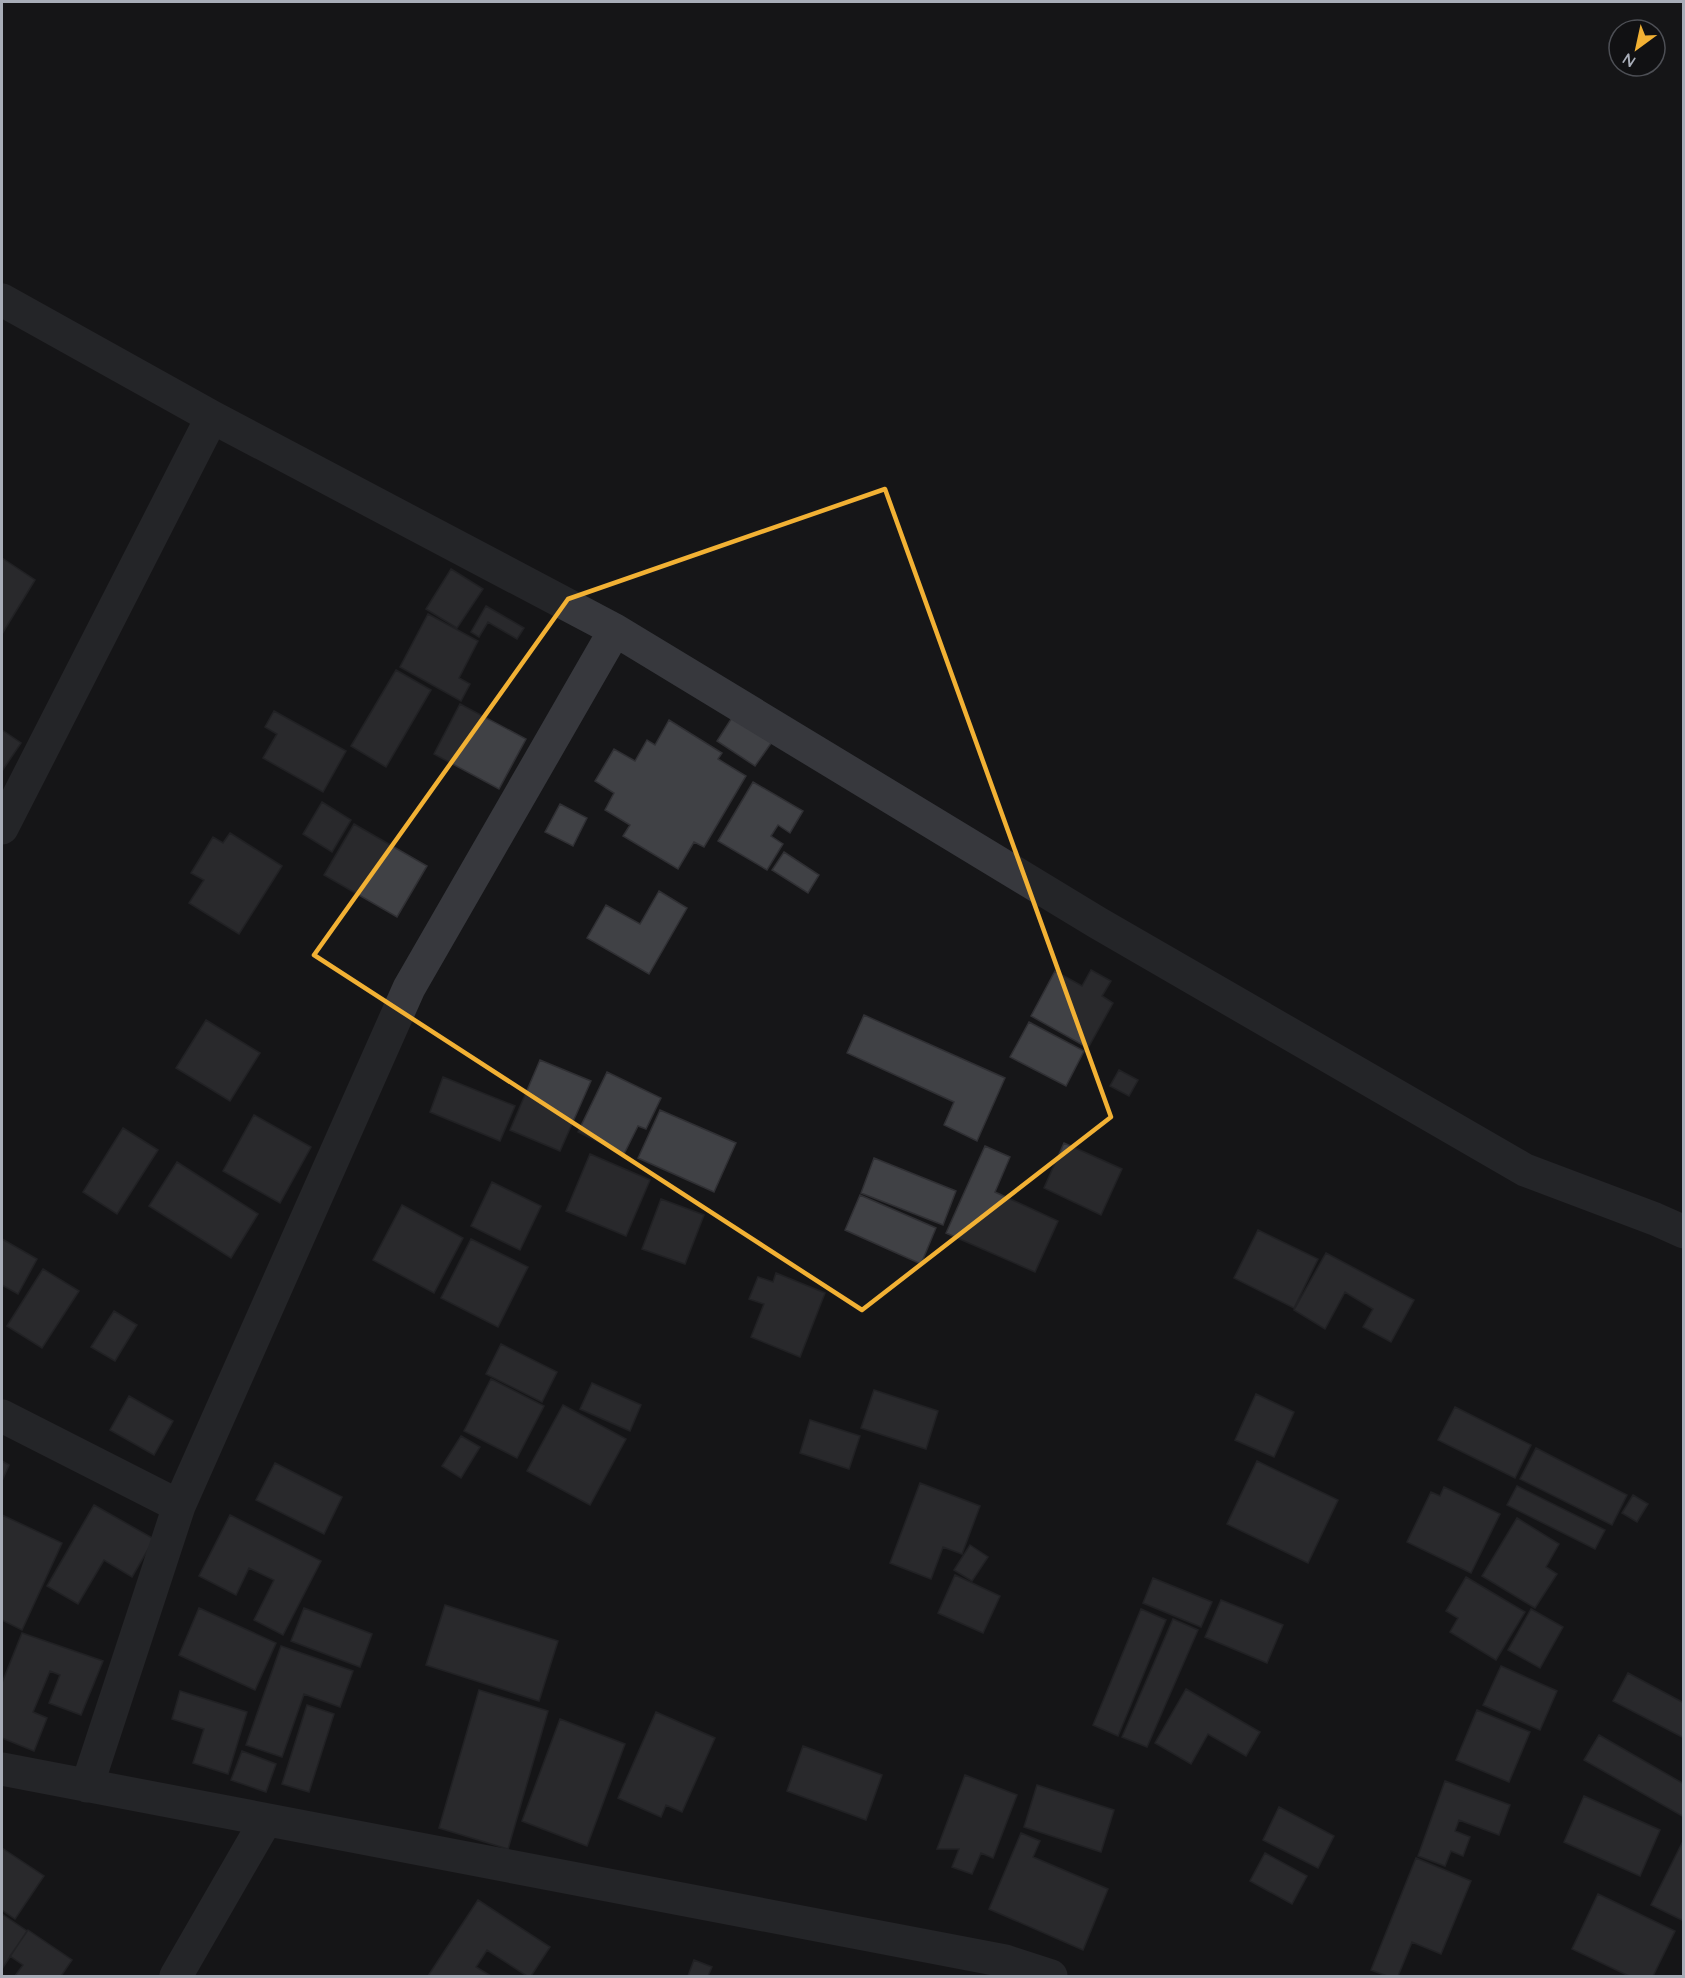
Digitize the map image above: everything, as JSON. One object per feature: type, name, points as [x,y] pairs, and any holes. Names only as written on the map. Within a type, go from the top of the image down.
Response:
[{"type":"street","points":[[2,300],[212,417],[615,630],[1098,923],[1525,1170],[1655,1219],[1683,1233]]},
{"type":"street","points":[[2,828],[212,417]]},
{"type":"street","points":[[87,1786],[179,1506],[409,988],[615,630]]},
{"type":"street","points":[[2,1416],[179,1506]]},
{"type":"street","points":[[2,1769],[1005,1961],[1051,1977]]},
{"type":"street","points":[[176,1977],[266,1820]]},
{"type":"highlighted area","points":[[885,489],[1111,1117],[862,1310],[314,955],[568,599]]},
{"type":"building","points":[[2,558],[35,580],[2,634]]},
{"type":"building","points":[[451,569],[483,589],[457,628],[426,609]]},
{"type":"building","points":[[486,606],[524,628],[517,639],[488,622],[479,637],[471,632]]},
{"type":"building","points":[[428,614],[478,641],[459,678],[470,684],[461,701],[400,667]]},
{"type":"building","points":[[396,670],[431,690],[386,767],[351,746]]},
{"type":"building","points":[[460,704],[526,739],[499,789],[434,754]]},
{"type":"building","points":[[274,711],[346,751],[323,792],[263,758],[277,734],[265,727]]},
{"type":"building","points":[[733,716],[772,742],[755,766],[717,741]]},
{"type":"building","points":[[669,720],[722,753],[718,759],[746,776],[704,847],[694,842],[678,869],[623,836],[630,825],[605,810],[614,793],[595,781],[614,749],[635,761],[647,740],[655,745]]},
{"type":"building","points":[[2,730],[21,743],[2,771]]},
{"type":"building","points":[[753,782],[803,811],[790,833],[778,825],[771,836],[783,844],[767,870],[718,841]]},
{"type":"building","points":[[322,802],[351,820],[332,852],[303,834]]},
{"type":"building","points":[[560,804],[587,818],[573,846],[545,832]]},
{"type":"building","points":[[354,824],[427,866],[397,917],[324,875]]},
{"type":"building","points":[[230,833],[282,866],[239,934],[189,903],[204,880],[191,873],[213,837],[223,843]]},
{"type":"building","points":[[784,852],[819,875],[808,893],[772,870]]},
{"type":"building","points":[[659,891],[687,908],[649,974],[587,938],[606,905],[640,924]]},
{"type":"building","points":[[1091,970],[1111,981],[1102,996],[1113,1003],[1088,1048],[1031,1016],[1055,971],[1082,986]]},
{"type":"building","points":[[864,1015],[1005,1078],[977,1141],[944,1125],[954,1102],[847,1053]]},
{"type":"building","points":[[206,1020],[260,1053],[230,1101],[176,1068]]},
{"type":"building","points":[[1029,1022],[1084,1051],[1066,1086],[1010,1057]]},
{"type":"building","points":[[540,1060],[591,1081],[560,1151],[510,1130]]},
{"type":"building","points":[[1119,1070],[1138,1080],[1129,1096],[1110,1086]]},
{"type":"building","points":[[607,1072],[661,1098],[646,1129],[638,1126],[624,1154],[578,1132]]},
{"type":"building","points":[[443,1077],[515,1106],[500,1141],[430,1112]]},
{"type":"building","points":[[660,1110],[736,1143],[714,1192],[638,1158]]},
{"type":"building","points":[[254,1115],[311,1147],[280,1203],[223,1171]]},
{"type":"building","points":[[123,1128],[158,1150],[117,1214],[83,1192]]},
{"type":"building","points":[[1064,1143],[1122,1169],[1101,1215],[1044,1188]]},
{"type":"building","points":[[985,1146],[1010,1157],[995,1192],[1058,1221],[1035,1272],[946,1233]]},
{"type":"building","points":[[590,1154],[650,1180],[626,1236],[566,1211]]},
{"type":"building","points":[[874,1158],[956,1191],[943,1225],[861,1193]]},
{"type":"building","points":[[177,1162],[258,1214],[231,1258],[149,1206]]},
{"type":"building","points":[[492,1182],[541,1206],[520,1250],[471,1226]]},
{"type":"building","points":[[860,1195],[936,1228],[921,1264],[845,1230]]},
{"type":"building","points":[[661,1199],[704,1215],[685,1264],[642,1249]]},
{"type":"building","points":[[402,1205],[463,1238],[434,1293],[373,1260]]},
{"type":"building","points":[[1258,1230],[1318,1259],[1294,1308],[1234,1278]]},
{"type":"building","points":[[2,1239],[37,1259],[18,1294],[2,1285]]},
{"type":"building","points":[[471,1239],[528,1267],[498,1327],[441,1298]]},
{"type":"building","points":[[1326,1253],[1414,1300],[1391,1342],[1363,1327],[1373,1309],[1345,1292],[1325,1329],[1294,1310]]},
{"type":"building","points":[[43,1269],[79,1291],[42,1348],[7,1326]]},
{"type":"building","points":[[776,1273],[825,1293],[800,1357],[751,1337],[764,1304],[749,1299],[758,1277],[773,1282]]},
{"type":"building","points":[[114,1311],[137,1325],[115,1361],[91,1347]]},
{"type":"building","points":[[501,1344],[557,1372],[542,1402],[486,1374]]},
{"type":"building","points":[[491,1379],[544,1406],[517,1458],[464,1431]]},
{"type":"building","points":[[592,1383],[641,1405],[630,1431],[580,1409]]},
{"type":"building","points":[[874,1390],[938,1411],[926,1449],[861,1428]]},
{"type":"building","points":[[1256,1394],[1294,1412],[1274,1457],[1235,1440]]},
{"type":"building","points":[[129,1396],[173,1421],[154,1455],[110,1430]]},
{"type":"building","points":[[563,1405],[626,1439],[590,1505],[527,1471]]},
{"type":"building","points":[[1455,1407],[1531,1445],[1515,1478],[1438,1440]]},
{"type":"building","points":[[810,1420],[860,1436],[849,1469],[800,1453]]},
{"type":"building","points":[[461,1436],[480,1447],[461,1478],[442,1466]]},
{"type":"building","points":[[1536,1448],[1627,1495],[1612,1525],[1520,1479]]},
{"type":"building","points":[[2,1461],[9,1465],[2,1481]]},
{"type":"building","points":[[1257,1461],[1338,1500],[1308,1563],[1227,1524]]},
{"type":"building","points":[[275,1463],[342,1497],[324,1534],[256,1500]]},
{"type":"building","points":[[920,1483],[980,1506],[962,1554],[943,1547],[931,1579],[890,1563]]},
{"type":"building","points":[[1517,1486],[1605,1530],[1595,1549],[1507,1505]]},
{"type":"building","points":[[1444,1487],[1500,1514],[1471,1573],[1407,1542],[1431,1492],[1440,1496]]},
{"type":"building","points":[[1633,1495],[1648,1504],[1637,1522],[1622,1513]]},
{"type":"building","points":[[94,1505],[154,1539],[132,1577],[104,1560],[78,1604],[47,1586]]},
{"type":"building","points":[[2,1515],[62,1543],[22,1630],[2,1620]]},
{"type":"building","points":[[230,1515],[321,1561],[283,1635],[254,1620],[274,1580],[249,1568],[236,1595],[199,1576]]},
{"type":"building","points":[[1517,1518],[1559,1544],[1546,1567],[1557,1574],[1535,1608],[1482,1576]]},
{"type":"building","points":[[970,1545],[988,1557],[972,1581],[954,1570]]},
{"type":"building","points":[[955,1575],[1000,1596],[983,1633],[938,1613]]},
{"type":"building","points":[[1466,1577],[1525,1612],[1496,1660],[1450,1632],[1458,1618],[1446,1611]]},
{"type":"building","points":[[1153,1578],[1212,1602],[1201,1627],[1143,1603]]},
{"type":"building","points":[[1221,1600],[1283,1625],[1267,1663],[1205,1637]]},
{"type":"building","points":[[445,1605],[558,1641],[539,1701],[426,1665]]},
{"type":"building","points":[[199,1608],[276,1643],[255,1690],[179,1655]]},
{"type":"building","points":[[304,1608],[372,1634],[360,1667],[291,1641]]},
{"type":"building","points":[[1141,1609],[1166,1620],[1118,1736],[1093,1725]]},
{"type":"building","points":[[1531,1609],[1563,1627],[1540,1668],[1508,1650]]},
{"type":"building","points":[[1173,1619],[1198,1630],[1147,1747],[1122,1737]]},
{"type":"building","points":[[22,1633],[103,1661],[81,1715],[49,1703],[60,1675],[50,1671],[33,1712],[47,1718],[34,1751],[2,1738],[2,1683]]},
{"type":"building","points":[[281,1646],[353,1671],[340,1707],[304,1694],[282,1757],[246,1745]]},
{"type":"building","points":[[1501,1666],[1557,1691],[1540,1730],[1483,1705]]},
{"type":"building","points":[[1628,1673],[1684,1703],[1684,1738],[1613,1701]]},
{"type":"building","points":[[1186,1689],[1260,1732],[1246,1756],[1208,1734],[1191,1764],[1155,1743]]},
{"type":"building","points":[[479,1690],[548,1711],[508,1849],[439,1828]]},
{"type":"building","points":[[180,1691],[247,1712],[228,1774],[193,1763],[204,1729],[172,1719]]},
{"type":"building","points":[[307,1705],[334,1714],[309,1792],[282,1784]]},
{"type":"building","points":[[1477,1710],[1530,1732],[1509,1782],[1456,1760]]},
{"type":"building","points":[[656,1712],[715,1738],[682,1812],[666,1805],[661,1817],[618,1798]]},
{"type":"building","points":[[560,1719],[625,1744],[587,1846],[522,1821]]},
{"type":"building","points":[[1599,1735],[1684,1784],[1684,1817],[1584,1760]]},
{"type":"building","points":[[803,1746],[882,1775],[866,1820],[787,1791]]},
{"type":"building","points":[[242,1751],[276,1764],[266,1792],[231,1780]]},
{"type":"building","points":[[965,1775],[1017,1795],[993,1858],[981,1853],[972,1874],[952,1867],[959,1849],[937,1849]]},
{"type":"building","points":[[1445,1781],[1510,1805],[1499,1835],[1459,1820],[1455,1831],[1470,1837],[1463,1856],[1451,1851],[1445,1866],[1418,1856]]},
{"type":"building","points":[[1037,1785],[1114,1810],[1101,1852],[1024,1827]]},
{"type":"building","points":[[1584,1796],[1660,1830],[1640,1876],[1564,1842]]},
{"type":"building","points":[[1279,1807],[1334,1836],[1318,1868],[1263,1840]]},
{"type":"building","points":[[1021,1833],[1040,1841],[1033,1857],[1108,1889],[1083,1950],[989,1909]]},
{"type":"building","points":[[1684,1839],[1684,1921],[1651,1905]]},
{"type":"building","points":[[2,1848],[44,1876],[15,1919],[2,1910]]},
{"type":"building","points":[[1265,1853],[1307,1876],[1292,1904],[1250,1881]]},
{"type":"building","points":[[1416,1858],[1471,1881],[1441,1954],[1412,1942],[1398,1976],[1387,1976],[1371,1970]]},
{"type":"building","points":[[1598,1894],[1675,1931],[1653,1976],[1629,1976],[1572,1949]]},
{"type":"building","points":[[478,1900],[550,1947],[531,1976],[527,1976],[487,1950],[476,1967],[491,1976],[428,1976]]},
{"type":"building","points":[[2,1914],[27,1931],[2,1969]]},
{"type":"building","points":[[28,1930],[72,1960],[61,1976],[15,1976],[23,1965],[10,1956]]},
{"type":"building","points":[[694,1960],[712,1967],[708,1976],[688,1976]]}]
